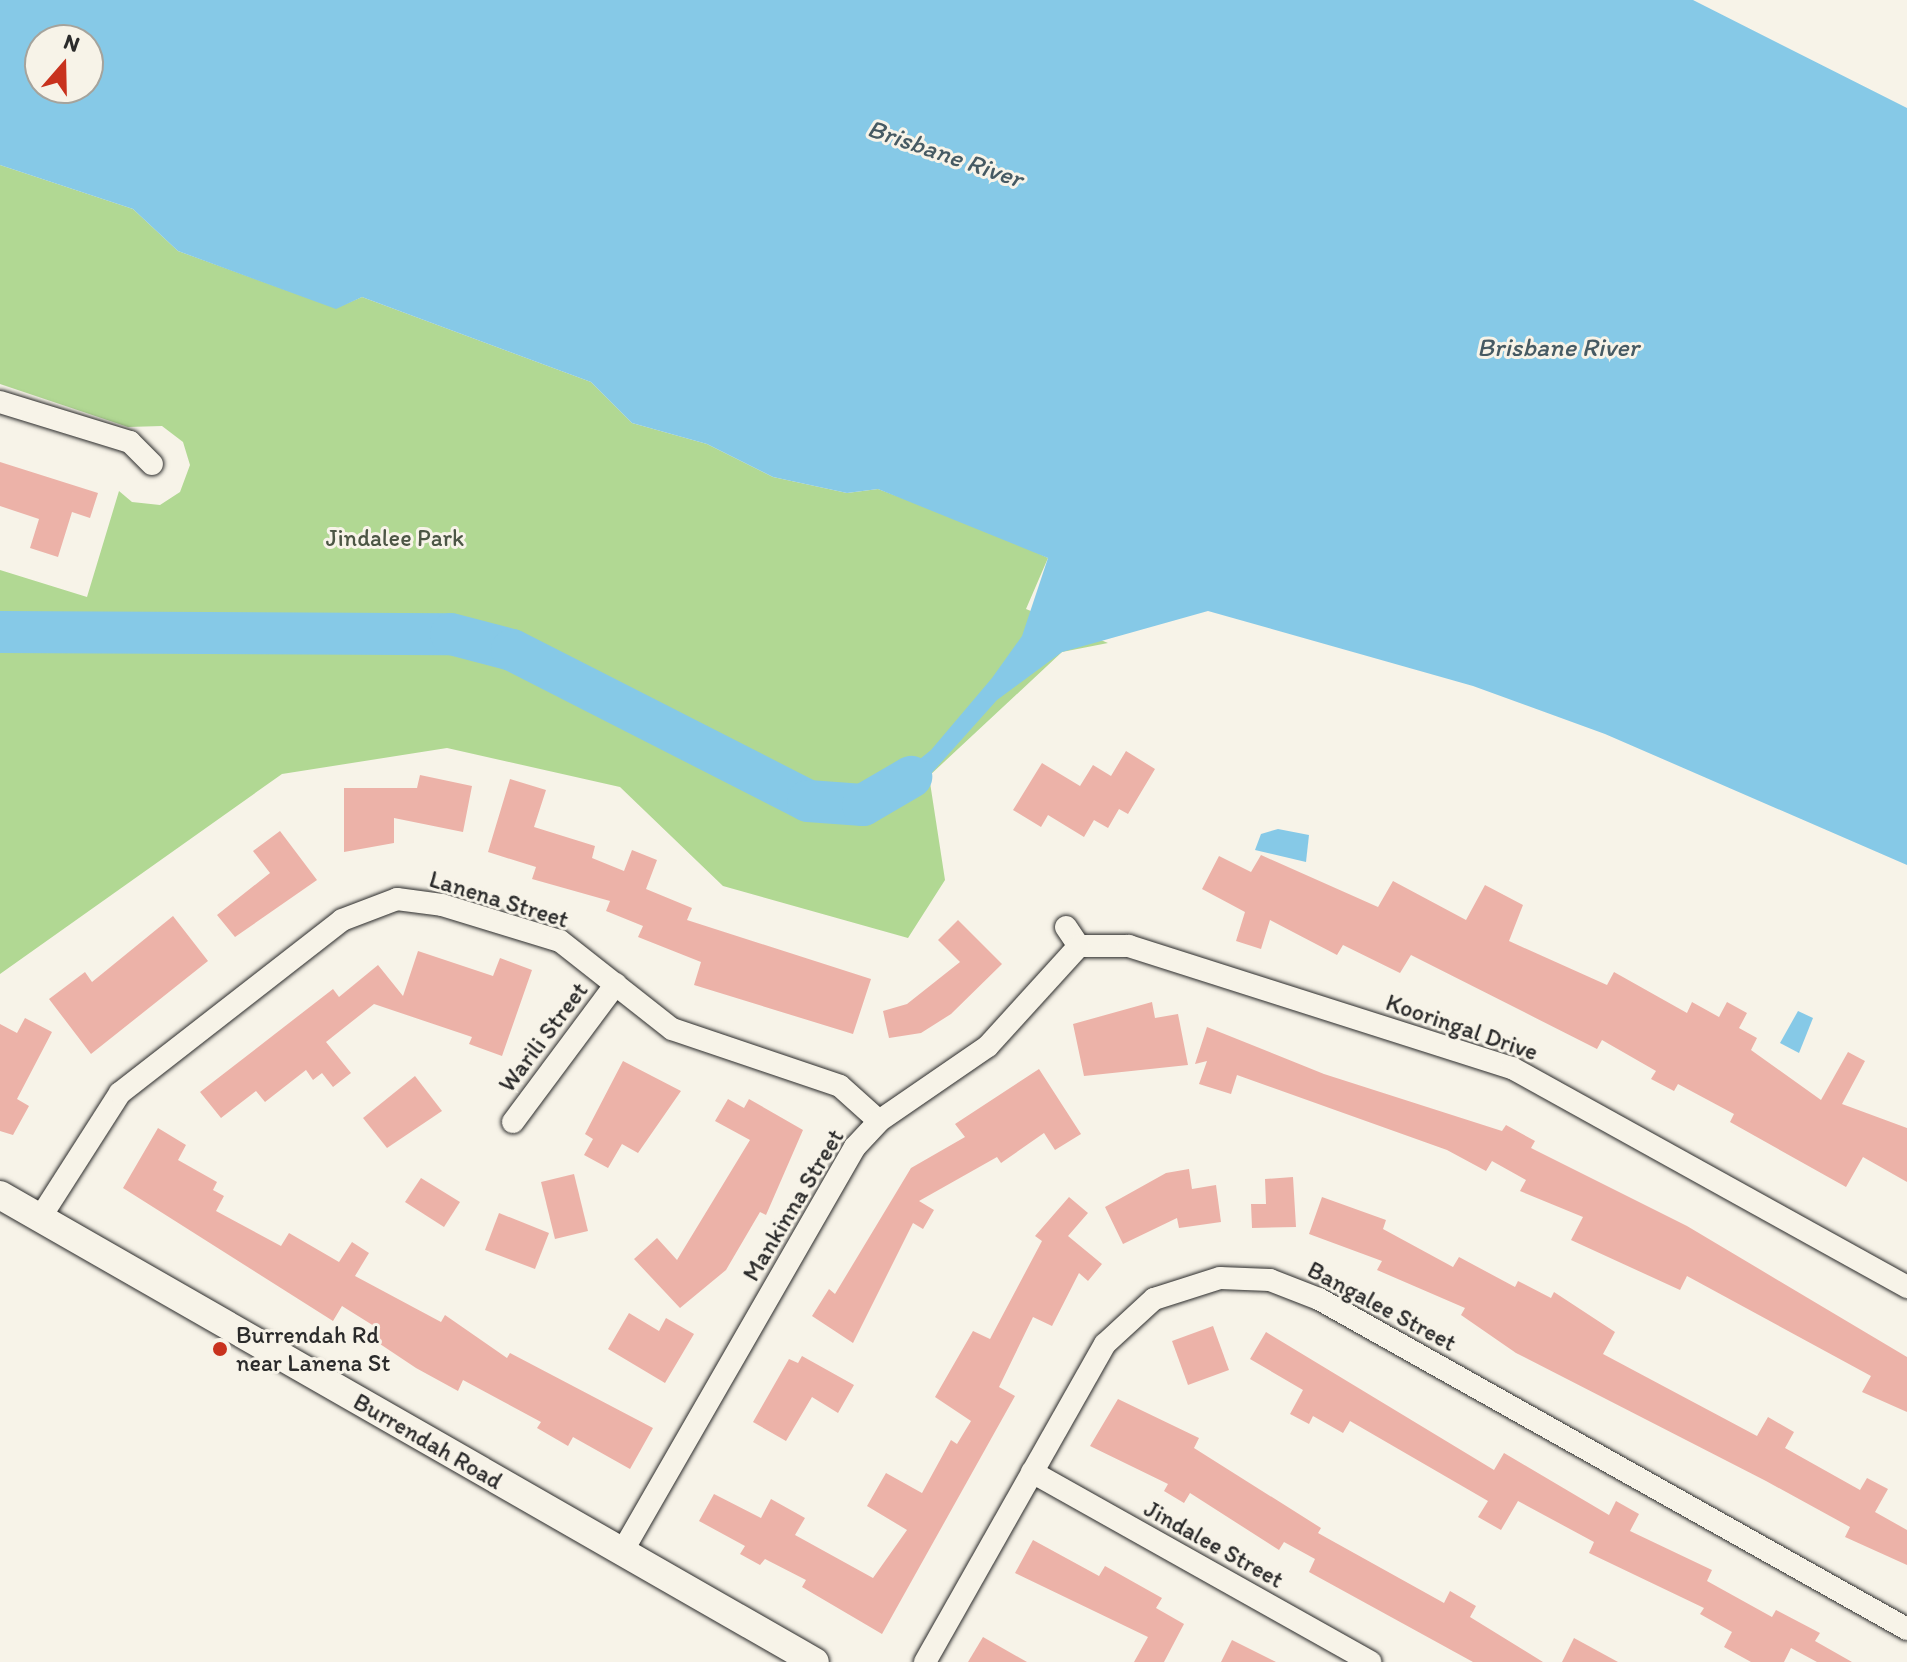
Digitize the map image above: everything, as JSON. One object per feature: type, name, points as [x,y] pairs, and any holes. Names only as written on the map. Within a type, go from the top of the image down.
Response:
[{"type":"street","points":[[0,402],[130,442],[152,464]]},
{"type":"street","name":"Lanena Street","points":[[40,1218],[120,1093],[360,908],[397,899],[442,905],[560,941],[672,1029],[840,1086],[879,1121]]},
{"type":"street","points":[[1066,927],[1079,946]]},
{"type":"street","name":"Mankinna Street","points":[[622,1552],[846,1161],[879,1121],[988,1046],[1079,946]]},
{"type":"street","name":"Kooringal Drive","points":[[1079,946],[1129,946],[1504,1065],[1907,1287]]},
{"type":"street","name":"Warili Street","points":[[513,1122],[616,984]]},
{"type":"street","name":"Burrendah Road","points":[[0,1195],[815,1662]]},
{"type":"street","name":"Bangalee Street","points":[[925,1662],[1105,1344],[1140,1308],[1204,1280],[1270,1280],[1319,1299],[1907,1629]]},
{"type":"street","name":"Jindalee Street","points":[[1032,1472],[1370,1662]]},
{"type":"green space","name":"Jindalee Park","points":[[0,165],[133,209],[178,251],[336,308],[362,297],[591,382],[632,423],[707,444],[773,477],[847,493],[878,489],[998,534],[1048,558],[1026,609],[1108,643],[1062,652],[929,776],[945,880],[908,938],[723,886],[620,787],[447,748],[282,774],[0,974],[0,570],[87,597],[119,491],[132,502],[160,505],[180,492],[190,465],[183,442],[162,426],[128,427],[0,384]]},
{"type":"water","name":"Brisbane River","points":[[0,0],[1693,0],[1907,108],[1907,865],[1605,734],[1473,686],[1208,611],[1062,652],[997,700],[929,776],[863,805],[931,750],[992,678],[1022,636],[1048,558],[878,489],[847,493],[773,477],[707,444],[632,423],[591,382],[362,297],[336,309],[178,251],[133,209],[0,165]]},
{"type":"water","points":[[1278,829],[1309,835],[1306,862],[1255,850],[1261,834]]},
{"type":"water","points":[[1798,1011],[1813,1018],[1799,1053],[1780,1043]]},
{"type":"building","points":[[0,462],[98,493],[90,518],[72,512],[58,557],[30,548],[39,519],[0,506]]},
{"type":"building","points":[[1126,751],[1155,769],[1128,814],[1119,809],[1108,828],[1094,820],[1084,837],[1048,815],[1041,827],[1013,810],[1042,763],[1080,786],[1093,765],[1111,776]]},
{"type":"building","points":[[420,775],[472,786],[463,832],[394,818],[394,843],[344,852],[344,788],[417,788]]},
{"type":"building","points":[[510,779],[546,790],[534,827],[595,846],[592,858],[624,871],[632,850],[657,860],[646,889],[692,908],[687,920],[871,979],[853,1034],[694,985],[701,962],[638,937],[643,926],[606,911],[610,901],[532,879],[536,867],[488,852]]},
{"type":"building","points":[[280,831],[317,880],[235,937],[217,915],[270,873],[253,851]]},
{"type":"building","points":[[1261,855],[1378,907],[1393,881],[1466,920],[1485,885],[1523,905],[1509,941],[1607,985],[1614,972],[1687,1013],[1692,1002],[1719,1017],[1727,1002],[1747,1013],[1739,1028],[1757,1038],[1751,1050],[1821,1100],[1848,1052],[1865,1061],[1842,1104],[1907,1128],[1907,1182],[1863,1157],[1846,1187],[1730,1122],[1734,1114],[1678,1084],[1674,1091],[1651,1079],[1656,1071],[1602,1040],[1597,1049],[1411,955],[1400,973],[1343,945],[1337,955],[1270,920],[1261,949],[1236,941],[1245,912],[1202,889],[1219,856],[1251,872]]},
{"type":"building","points":[[173,916],[208,961],[91,1054],[49,999],[85,972],[92,982]]},
{"type":"building","points":[[958,920],[1002,964],[951,1014],[921,1033],[889,1038],[883,1011],[907,1004],[960,962],[938,940]]},
{"type":"building","points":[[418,951],[493,976],[500,958],[532,970],[502,1056],[469,1044],[472,1037],[374,1004],[326,1042],[351,1073],[333,1087],[322,1073],[313,1080],[306,1070],[265,1102],[256,1091],[221,1118],[200,1092],[333,989],[339,997],[378,965],[403,996]]},
{"type":"building","points":[[1152,1002],[1155,1018],[1178,1014],[1188,1065],[1084,1076],[1073,1024]]},
{"type":"building","points":[[25,1018],[52,1032],[17,1099],[29,1106],[13,1135],[0,1131],[0,1024],[17,1033]]},
{"type":"building","points":[[1207,1027],[1324,1074],[1502,1131],[1506,1125],[1535,1141],[1531,1148],[1687,1226],[1907,1357],[1907,1412],[1862,1392],[1871,1376],[1687,1276],[1680,1290],[1571,1240],[1583,1217],[1520,1191],[1526,1180],[1492,1161],[1486,1171],[1447,1150],[1237,1075],[1231,1094],[1199,1084],[1207,1061],[1195,1064]]},
{"type":"building","points":[[623,1061],[681,1091],[638,1153],[622,1144],[608,1168],[584,1155],[593,1139],[585,1134]]},
{"type":"building","points":[[1039,1069],[1081,1134],[1055,1150],[1044,1133],[1001,1163],[997,1157],[919,1201],[934,1210],[923,1229],[913,1223],[853,1343],[812,1316],[829,1289],[835,1294],[911,1168],[965,1137],[955,1124]]},
{"type":"building","points":[[415,1076],[442,1111],[387,1148],[363,1118]]},
{"type":"building","points":[[728,1099],[744,1108],[749,1099],[803,1130],[766,1215],[760,1212],[726,1270],[680,1308],[634,1259],[657,1238],[677,1260],[750,1140],[715,1121]]},
{"type":"building","points":[[158,1128],[186,1145],[178,1160],[217,1182],[213,1190],[224,1196],[216,1211],[281,1246],[289,1233],[339,1262],[352,1242],[369,1253],[355,1276],[441,1322],[445,1315],[507,1358],[510,1353],[653,1428],[630,1469],[573,1437],[568,1446],[537,1428],[541,1422],[463,1380],[458,1391],[416,1368],[368,1336],[374,1326],[342,1306],[333,1321],[123,1188]]},
{"type":"building","points":[[1189,1169],[1192,1189],[1216,1185],[1221,1222],[1179,1228],[1177,1218],[1123,1244],[1105,1207],[1166,1173]]},
{"type":"building","points":[[574,1174],[588,1231],[555,1239],[541,1182]]},
{"type":"building","points":[[1293,1177],[1296,1227],[1252,1228],[1251,1204],[1266,1204],[1265,1179]]},
{"type":"building","points":[[421,1178],[460,1202],[444,1227],[405,1202]]},
{"type":"building","points":[[1069,1197],[1088,1213],[1068,1236],[1102,1264],[1088,1281],[1079,1273],[1052,1326],[1033,1317],[999,1387],[1015,1396],[882,1634],[802,1587],[806,1580],[765,1559],[760,1565],[740,1554],[745,1546],[699,1521],[714,1494],[761,1518],[771,1499],[805,1518],[795,1535],[873,1578],[907,1530],[867,1506],[886,1473],[922,1493],[951,1440],[957,1444],[971,1421],[935,1397],[973,1331],[990,1339],[1042,1241],[1035,1236]]},
{"type":"building","points":[[1322,1197],[1386,1220],[1383,1229],[1453,1267],[1459,1257],[1515,1287],[1518,1281],[1551,1298],[1554,1292],[1615,1332],[1603,1354],[1757,1436],[1768,1417],[1794,1432],[1785,1448],[1860,1490],[1867,1478],[1888,1489],[1875,1512],[1907,1530],[1907,1565],[1845,1537],[1850,1527],[1766,1481],[1516,1353],[1461,1315],[1465,1308],[1377,1270],[1382,1261],[1309,1234]]},
{"type":"building","points":[[499,1213],[549,1233],[535,1269],[485,1250]]},
{"type":"building","points":[[629,1313],[659,1331],[666,1318],[694,1334],[665,1383],[608,1349]]},
{"type":"building","points":[[1213,1326],[1229,1370],[1188,1385],[1172,1341]]},
{"type":"building","points":[[1266,1332],[1494,1470],[1504,1453],[1609,1515],[1616,1501],[1639,1514],[1630,1531],[1712,1570],[1707,1581],[1772,1617],[1776,1610],[1820,1633],[1815,1641],[1852,1662],[1817,1662],[1791,1648],[1784,1662],[1751,1662],[1724,1647],[1732,1632],[1700,1614],[1704,1608],[1589,1553],[1594,1542],[1518,1501],[1501,1530],[1478,1517],[1488,1501],[1350,1421],[1343,1433],[1313,1416],[1309,1424],[1290,1414],[1303,1390],[1250,1359]]},
{"type":"building","points":[[802,1356],[854,1385],[838,1413],[812,1397],[786,1441],[753,1422],[789,1359],[798,1363]]},
{"type":"building","points":[[1118,1399],[1199,1438],[1194,1448],[1321,1528],[1318,1533],[1444,1603],[1450,1591],[1476,1606],[1470,1617],[1543,1662],[1473,1662],[1309,1572],[1315,1559],[1284,1542],[1279,1550],[1190,1493],[1184,1503],[1164,1491],[1168,1484],[1090,1446]]},
{"type":"building","points":[[1033,1540],[1099,1576],[1105,1566],[1162,1598],[1156,1608],[1184,1624],[1164,1662],[1134,1662],[1148,1637],[1015,1573]]},
{"type":"building","points":[[983,1637],[1027,1662],[968,1662]]},
{"type":"building","points":[[1574,1638],[1618,1662],[1562,1662]]},
{"type":"building","points":[[1232,1640],[1276,1662],[1221,1662]]},
{"type":"waterway","points":[[0,632],[451,634],[512,650],[808,801],[863,805],[911,777]]},
{"type":"place","name":"Burrendah Rd near Lanena St","points":[[220,1349]]}]
